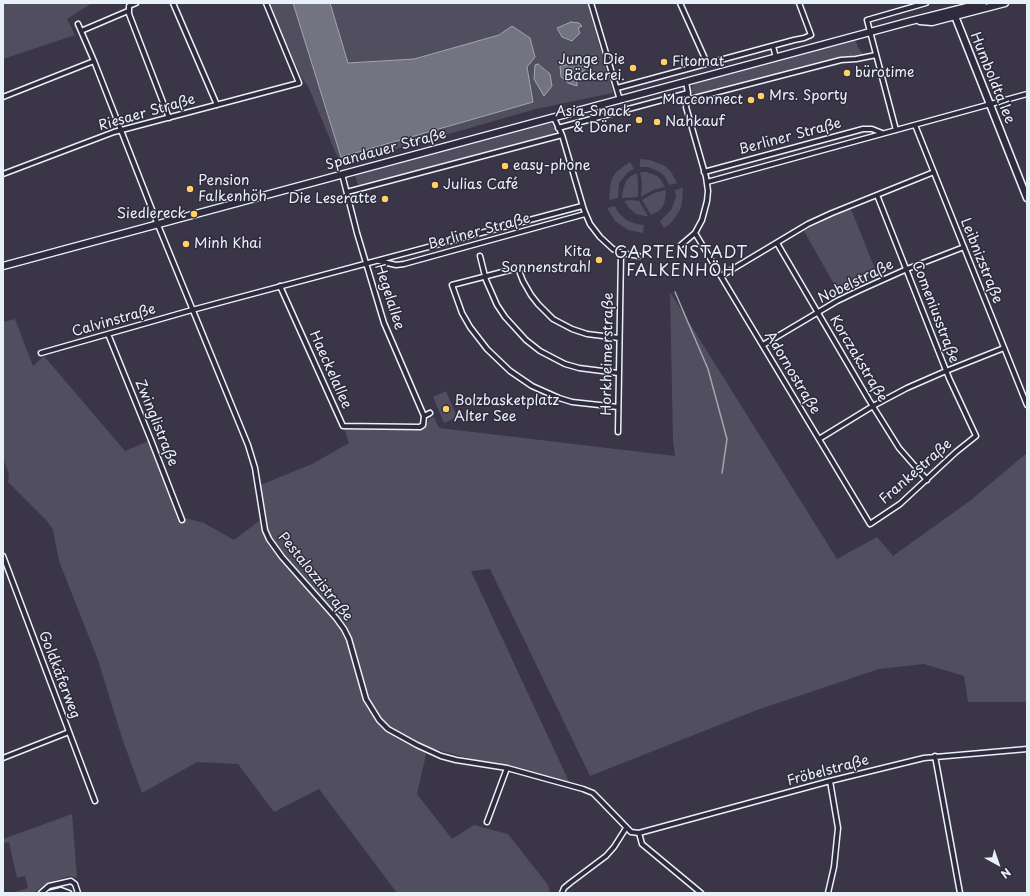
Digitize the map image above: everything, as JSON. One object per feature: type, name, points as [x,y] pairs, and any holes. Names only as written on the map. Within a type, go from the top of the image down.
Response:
[{"type":"main road","name":"Spandauer Straße","points":[[3,266],[911,21],[932,22],[983,3]]},
{"type":"main road","name":"Spandauer Straße","points":[[954,14],[1004,3]]},
{"type":"main road","name":"Humboldtallee","points":[[954,14],[1027,198]]},
{"type":"street","points":[[136,3],[129,6],[128,11],[169,118]]},
{"type":"street","points":[[173,3],[217,105]]},
{"type":"street","name":"Riesaer Straße","points":[[3,174],[121,130],[299,83],[266,3]]},
{"type":"street","points":[[591,3],[620,100]]},
{"type":"street","points":[[680,3],[707,63]]},
{"type":"street","points":[[617,88],[811,35],[799,3]]},
{"type":"street","points":[[896,130],[867,20],[926,3]]},
{"type":"street","points":[[81,30],[128,11]]},
{"type":"street","name":"Pestalozzistraße","points":[[78,24],[192,310],[248,445],[255,468],[264,526],[269,539],[282,557],[344,629],[349,639],[364,692],[373,712],[388,729],[434,753],[456,760],[507,768],[582,789],[593,794],[626,828],[631,832],[639,833]]},
{"type":"street","points":[[773,46],[776,58]]},
{"type":"street","points":[[687,100],[841,60],[876,55]]},
{"type":"street","points":[[3,97],[94,61]]},
{"type":"street","points":[[681,245],[695,233],[705,211],[708,191],[707,182],[686,107],[688,93],[686,82]]},
{"type":"street","points":[[558,128],[688,93]]},
{"type":"street","name":"Berliner Straße","points":[[707,182],[1027,94]]},
{"type":"street","points":[[554,118],[562,135],[582,206],[590,224],[600,237],[613,249],[621,253],[639,256]]},
{"type":"street","name":"Leibnizstraße","points":[[915,125],[1027,405]]},
{"type":"street","name":"Berliner Straße","points":[[704,172],[863,129],[872,129],[882,134]]},
{"type":"street","points":[[347,192],[562,135]]},
{"type":"street","points":[[721,276],[777,244],[808,224],[934,172]]},
{"type":"street","name":"Hegelallee","points":[[342,174],[366,264],[384,323],[424,416]]},
{"type":"street","name":"Comeniusstraße","points":[[877,195],[946,371],[976,436]]},
{"type":"street","name":"Berliner Straße","points":[[192,310],[582,206]]},
{"type":"street","name":"Berliner Straße","points":[[379,260],[396,265],[404,264],[585,214]]},
{"type":"street","name":"Adornostraße","points":[[695,233],[870,524]]},
{"type":"street","name":"Korczakstraße","points":[[777,244],[873,406],[906,457],[926,480]]},
{"type":"street","name":"Nobelstraße","points":[[763,345],[860,290],[907,269],[964,248]]},
{"type":"street","name":"Horkheimerstraße","points":[[618,432],[621,253]]},
{"type":"street","points":[[480,256],[491,293],[505,318],[519,334],[540,351],[565,364],[579,368],[618,372]]},
{"type":"street","points":[[618,408],[572,402],[559,398],[522,380],[498,360],[478,338],[462,313],[452,285],[518,268],[531,295],[553,319],[572,329],[587,334],[619,338]]},
{"type":"street","name":"Haeckelallee","points":[[280,286],[343,426],[420,427],[423,425],[424,416]]},
{"type":"street","name":"Calvinstraße","points":[[41,352],[192,310]]},
{"type":"street","name":"Zwinglistraße","points":[[108,334],[152,440],[182,520]]},
{"type":"street","points":[[819,439],[873,406],[908,388],[1004,348]]},
{"type":"street","points":[[424,416],[430,413]]},
{"type":"street","name":"Frankestraße","points":[[870,524],[900,504],[956,452],[976,436]]},
{"type":"street","name":"Goldkäferweg","points":[[3,556],[5,567],[95,801]]},
{"type":"street","points":[[3,758],[69,732]]},
{"type":"street","name":"Fröbelstraße","points":[[639,833],[830,781],[920,759],[935,756],[1027,749]]},
{"type":"street","points":[[935,756],[960,893]]},
{"type":"street","points":[[487,822],[507,768]]},
{"type":"street","points":[[828,893],[834,867],[838,828],[830,781]]},
{"type":"street","points":[[562,893],[564,888],[606,856],[614,847],[626,828]]},
{"type":"street","points":[[639,833],[642,844],[702,893]]},
{"type":"street","points":[[42,893],[49,886],[71,881],[75,884],[78,893]]},
{"type":"street","points":[[50,893],[61,890],[69,893]]},
{"type":"shaded area","points":[[3,3],[92,3],[67,19],[75,35],[3,59]]},
{"type":"shaded area","points":[[269,3],[293,3],[341,157],[533,101],[527,67],[512,26],[499,35],[414,59],[348,63],[330,3],[587,3],[613,93],[536,109],[344,164],[339,161],[308,86],[301,77]]},
{"type":"shaded area","points":[[855,40],[859,49],[865,55],[857,57],[842,57],[701,94],[695,94],[691,90],[693,85],[697,82]]},
{"type":"shaded area","points":[[550,122],[555,129],[554,135],[358,185],[355,175]]},
{"type":"shaded area","points":[[640,159],[650,160],[665,166],[671,172],[677,183],[669,185],[665,177],[660,172],[648,167],[640,167]]},
{"type":"shaded area","points":[[630,162],[634,169],[628,172],[619,183],[618,198],[609,200],[611,181],[616,172]]},
{"type":"shaded area","points":[[640,172],[647,172],[657,176],[665,187],[653,190],[641,197],[642,183]]},
{"type":"shaded area","points":[[637,173],[638,197],[622,198],[626,181]]},
{"type":"shaded area","points":[[683,188],[680,210],[671,223],[664,228],[660,221],[671,210],[676,197],[675,190]]},
{"type":"shaded area","points":[[666,190],[663,206],[659,211],[651,215],[642,200],[654,193]]},
{"type":"shaded area","points":[[624,201],[639,201],[648,216],[636,214],[629,208]]},
{"type":"shaded area","points":[[615,206],[618,212],[626,220],[644,225],[643,233],[628,230],[615,221],[607,208]]},
{"type":"shaded area","points":[[851,209],[877,274],[839,293],[804,231],[830,217]]},
{"type":"shaded area","points":[[670,292],[837,559],[877,537],[893,556],[971,500],[1027,453],[1027,702],[968,702],[964,676],[924,664],[879,669],[757,710],[590,776],[490,569],[471,571],[571,786],[426,747],[425,759],[417,794],[452,839],[474,825],[508,834],[548,885],[550,893],[397,893],[319,789],[274,812],[238,764],[197,762],[142,793],[122,738],[98,660],[59,561],[53,530],[47,521],[8,482],[9,474],[3,458],[3,322],[15,319],[33,366],[44,356],[125,451],[151,440],[174,498],[185,518],[204,523],[234,540],[263,518],[258,486],[312,464],[349,443],[343,426],[424,428],[429,419],[434,417],[439,428],[675,456],[673,441]]},
{"type":"shaded area","name":"Bolzbasketplatz Alter See","points":[[446,391],[457,417],[444,423],[433,397]]},
{"type":"shaded area","points":[[72,814],[77,878],[70,876],[47,883],[31,893],[11,893],[28,888],[25,876],[17,878],[9,842],[3,843],[3,839]]},
{"type":"water","points":[[293,3],[330,3],[348,63],[414,59],[499,35],[512,26],[530,38],[535,57],[527,67],[533,102],[341,157]]},
{"type":"water","points":[[571,22],[579,23],[582,26],[578,28],[580,33],[572,41],[562,37],[557,28]]},
{"type":"water","points":[[538,64],[550,74],[552,86],[544,96],[534,79],[535,65]]},
{"type":"water","points":[[581,64],[587,68],[577,76],[577,86],[568,83],[561,77],[560,66]]},
{"type":"waterway","points":[[675,292],[708,369],[727,439],[722,473]]},
{"type":"place","name":"Fitomat","points":[[664,62]]},
{"type":"place","name":"Junge Die Bäckerei.","points":[[633,68]]},
{"type":"place","name":"bürotime","points":[[847,73]]},
{"type":"place","name":"Mrs. Sporty","points":[[761,96]]},
{"type":"place","name":"Macconnect","points":[[751,100]]},
{"type":"place","name":"Asia Snack & Döner","points":[[639,120]]},
{"type":"place","name":"Nahkauf","points":[[657,122]]},
{"type":"place","name":"easy-phone","points":[[505,166]]},
{"type":"place","name":"Julias Café","points":[[435,185]]},
{"type":"place","name":"Pension Falkenhöh","points":[[190,189]]},
{"type":"place","name":"Die Leseratte","points":[[385,199]]},
{"type":"place","name":"Siedlereck","points":[[194,214]]},
{"type":"place","name":"Minh Khai","points":[[186,244]]},
{"type":"place","name":"Kita Sonnenstrahl","points":[[599,260]]},
{"type":"place","name":"Bolzbasketplatz Alter See","points":[[446,409]]},
{"type":"district","name":"GARTENSTADT FALKENHÖH","points":[[681,263]]}]
